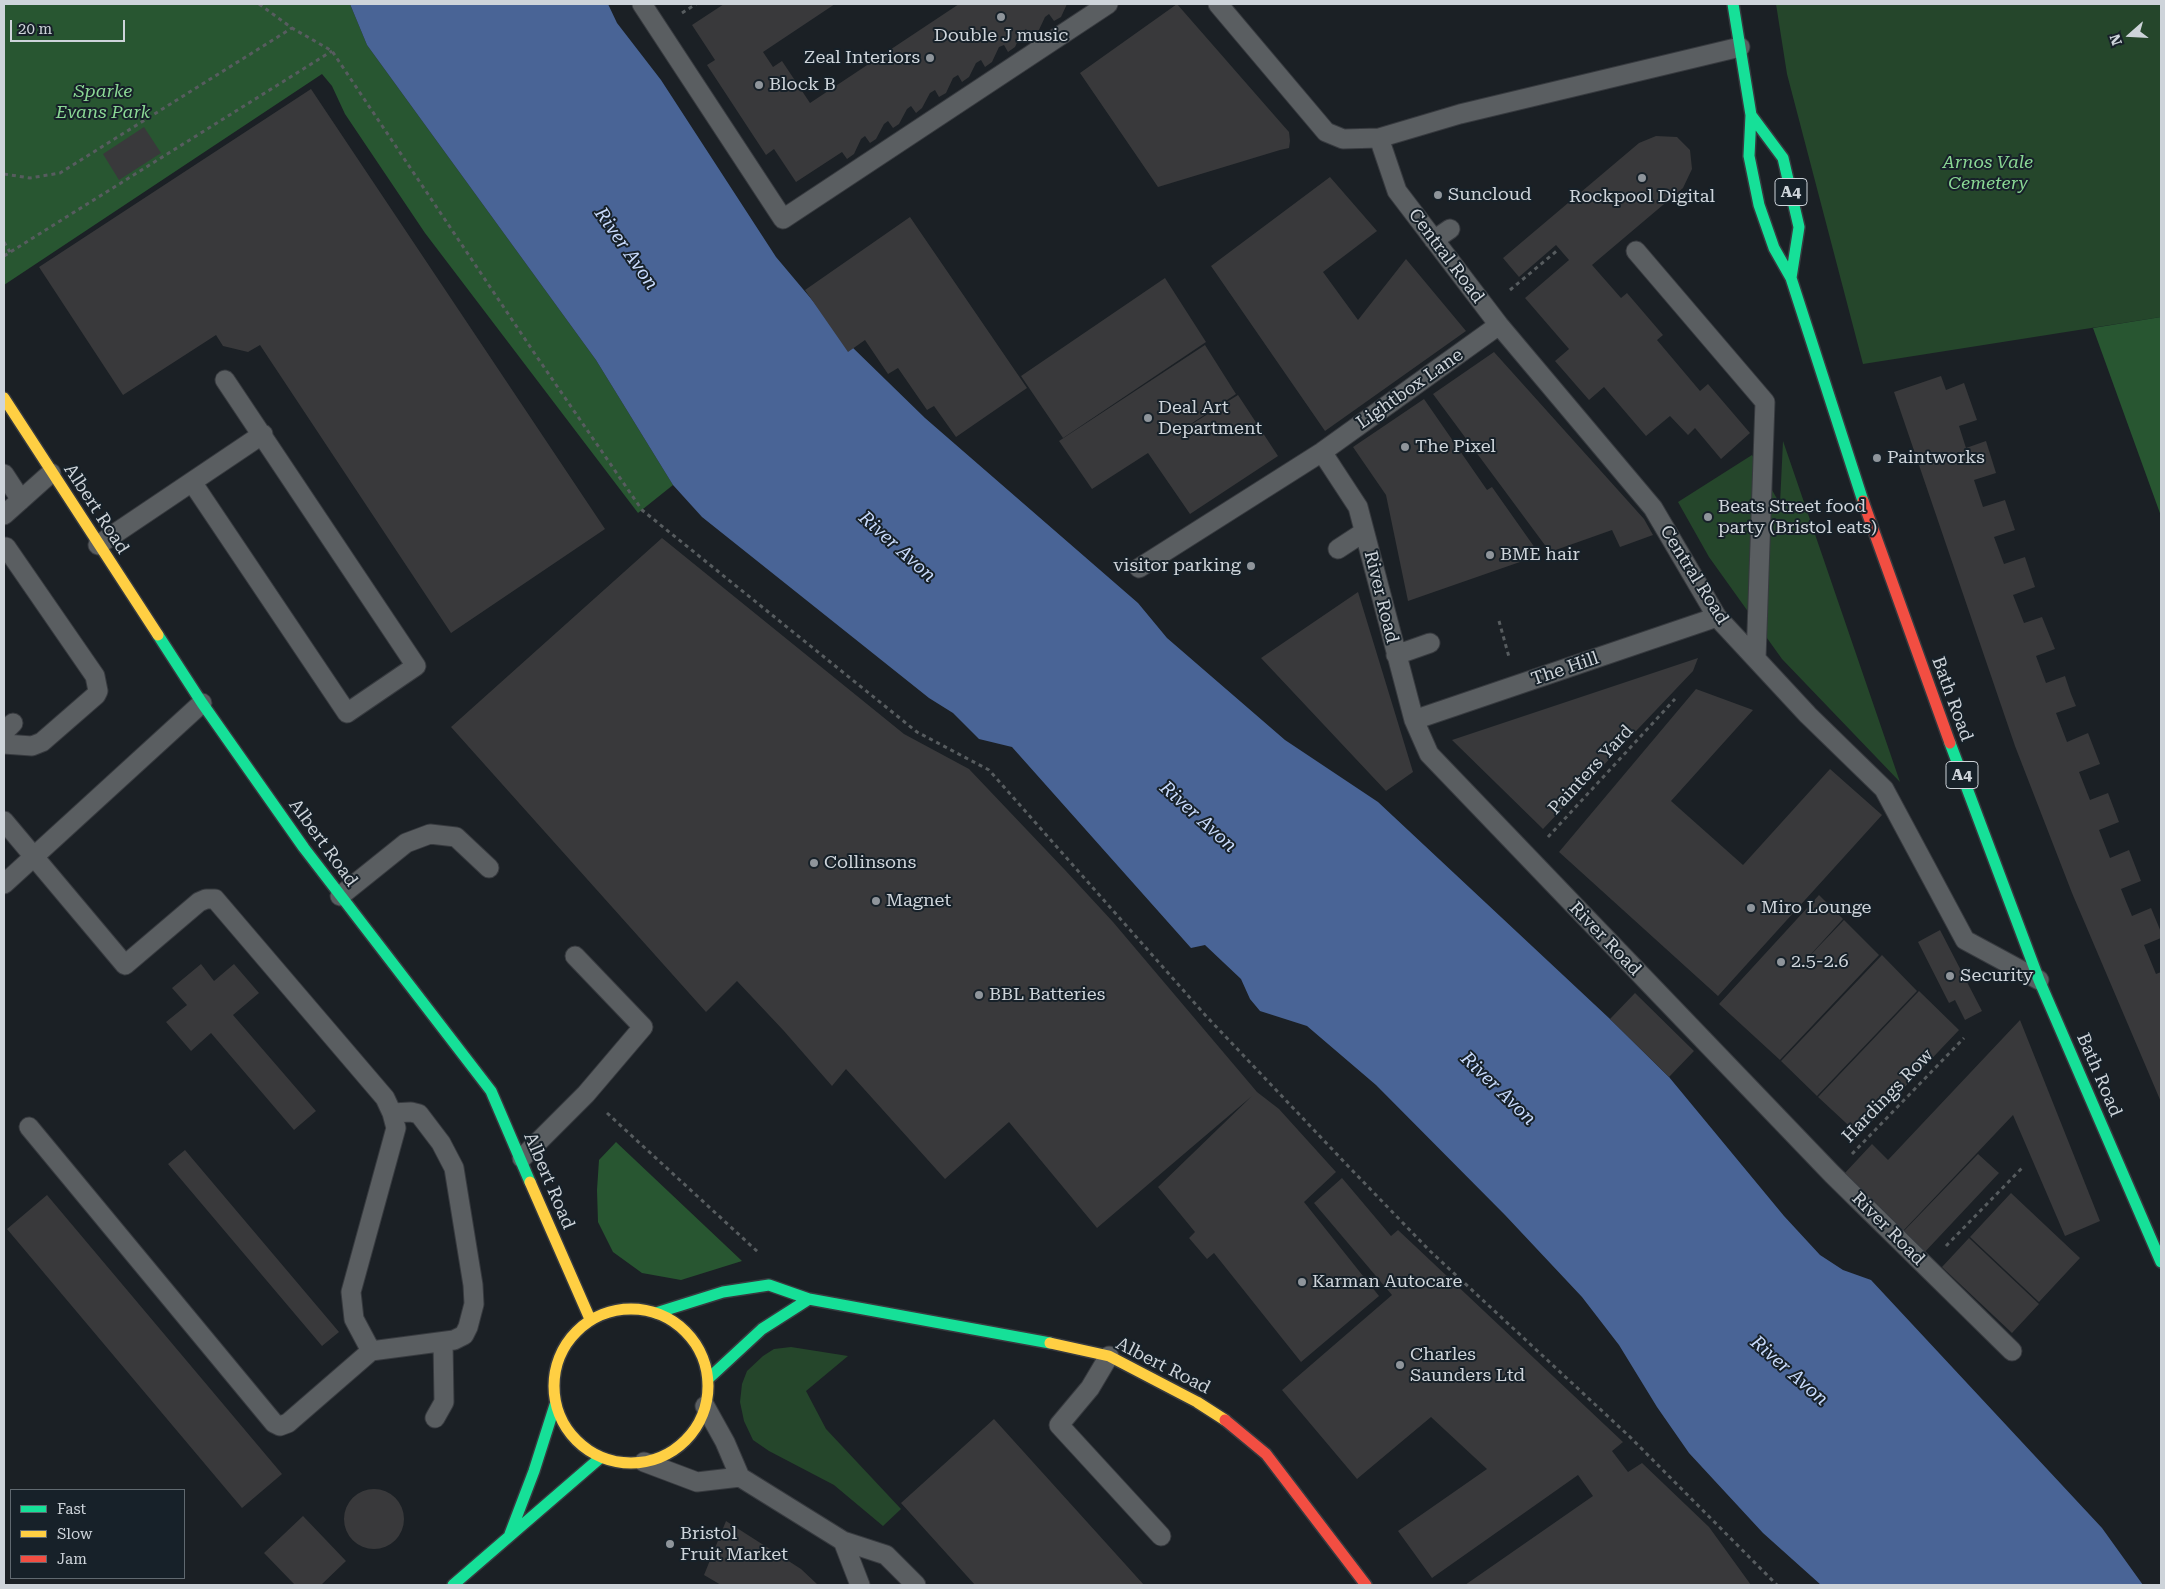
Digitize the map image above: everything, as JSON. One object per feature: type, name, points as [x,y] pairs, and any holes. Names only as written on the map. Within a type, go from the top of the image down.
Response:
[{"type":"main road","name":"Bath Road","points":[[1733,4],[1751,115],[1748,156],[1759,205],[1774,248],[1791,278],[1850,466],[1916,650],[2039,980],[2161,1262]]},
{"type":"main road","name":"Bath Road","points":[[1751,115],[1783,158],[1799,227],[1791,278]]},
{"type":"main road","name":"Albert Road","points":[[4,398],[202,703],[340,896],[492,1091],[590,1319]]},
{"type":"main road","name":"Albert Road","points":[[656,1313],[723,1292],[769,1285],[809,1298],[1004,1334],[1110,1356],[1204,1406],[1231,1424],[1266,1454],[1366,1585]]},
{"type":"main road","points":[[708,1379],[762,1329],[809,1298]]},
{"type":"main road","name":"Albert Road","points":[[633,1308],[656,1313],[677,1324],[694,1342],[704,1360],[709,1393],[696,1426],[684,1442],[666,1455],[644,1462],[622,1463],[600,1458],[564,1428],[555,1405],[553,1380],[558,1356],[572,1335],[590,1319],[611,1311],[633,1308]]},
{"type":"main road","points":[[508,1537],[534,1471],[555,1405]]},
{"type":"main road","points":[[453,1585],[600,1458]]},
{"type":"lane","points":[[642,4],[783,219],[1108,4]]},
{"type":"lane","points":[[1218,4],[1326,132],[1343,139],[1379,138],[1460,114],[1740,47]]},
{"type":"lane","name":"Central Road","points":[[1379,138],[1397,191],[1499,325],[1653,508],[1717,617],[1884,789],[1965,940],[2039,980]]},
{"type":"lane","points":[[1434,240],[1450,228]]},
{"type":"lane","points":[[1636,251],[1765,402],[1756,659]]},
{"type":"lane","name":"Lightbox Lane","points":[[1139,568],[1322,452],[1499,325]]},
{"type":"lane","points":[[192,482],[347,713],[416,666],[263,434],[225,380]]},
{"type":"lane","points":[[98,545],[263,434]]},
{"type":"lane","name":"River Road","points":[[1322,452],[1358,507],[1414,720],[1429,754],[1832,1174],[2012,1351]]},
{"type":"lane","points":[[4,515],[51,473]]},
{"type":"lane","points":[[4,474],[21,500]]},
{"type":"lane","points":[[1338,549],[1364,532]]},
{"type":"lane","points":[[4,744],[32,746],[42,742],[96,695],[98,691],[95,676],[6,547]]},
{"type":"lane","name":"The Hill","points":[[1414,720],[1717,617]]},
{"type":"lane","points":[[1396,655],[1430,643]]},
{"type":"lane","points":[[4,884],[202,703]]},
{"type":"lane","points":[[4,821],[125,965],[199,902],[206,899],[215,899],[385,1098],[392,1112],[396,1128],[351,1292],[354,1319],[371,1351]]},
{"type":"lane","points":[[340,896],[406,843],[430,834],[456,837],[489,868]]},
{"type":"lane","points":[[522,1158],[586,1094],[643,1027],[575,956]]},
{"type":"lane","points":[[28,1127],[277,1425],[288,1423],[371,1351],[443,1342],[460,1339],[464,1335],[474,1304],[456,1176],[446,1152],[423,1118],[411,1112],[392,1112]]},
{"type":"lane","points":[[436,1418],[444,1402],[443,1342]]},
{"type":"lane","points":[[1110,1356],[1090,1388],[1059,1424],[1161,1536]]},
{"type":"lane","points":[[705,1406],[725,1442],[740,1477],[843,1541],[886,1555],[916,1585]]},
{"type":"lane","points":[[644,1462],[697,1482],[740,1477]]},
{"type":"lane","points":[[843,1541],[860,1585]]},
{"type":"path","points":[[259,4],[292,28],[332,51],[537,358],[642,510],[917,732],[988,770],[1207,1017],[1375,1195],[1430,1251],[1629,1436],[1777,1585]]},
{"type":"path","points":[[680,14],[696,4]]},
{"type":"path","points":[[4,174],[30,178],[60,173],[292,28]]},
{"type":"path","points":[[4,256],[332,51]]},
{"type":"path","points":[[4,242],[10,252]]},
{"type":"path","points":[[1487,309],[1559,248]]},
{"type":"path","points":[[1499,621],[1504,640]]},
{"type":"path","name":"Painters Yard","points":[[1528,859],[1675,699]]},
{"type":"path","name":"Hardings Row","points":[[1832,1174],[1964,1038]]},
{"type":"path","points":[[586,1094],[766,1259]]},
{"type":"path","points":[[1926,1267],[2022,1168]]},
{"type":"green space","name":"Sparke Evans Park","points":[[4,4],[350,4],[367,45],[596,360],[673,485],[638,513],[425,233],[345,114],[332,86],[322,74],[4,285]]},
{"type":"green space","name":"Arnos Vale Cemetery","points":[[1776,4],[2161,4],[2161,317],[1863,364],[1787,74]]},
{"type":"green space","points":[[2161,317],[2161,516],[2093,328]]},
{"type":"green space","points":[[1783,441],[1900,782],[1782,659],[1709,557],[1678,502],[1752,455],[1780,504]]},
{"type":"green space","points":[[616,1142],[742,1261],[681,1280],[642,1273],[613,1252],[598,1222],[597,1190],[599,1160]]},
{"type":"green space","points":[[791,1347],[848,1356],[806,1391],[826,1429],[901,1509],[883,1526],[834,1485],[769,1451],[753,1440],[744,1421],[740,1402],[742,1384],[747,1371],[763,1356],[774,1349]]},
{"type":"water","name":"River Avon","points":[[350,4],[608,4],[617,23],[661,80],[776,257],[850,345],[925,418],[1138,603],[1167,638],[1285,740],[1378,802],[1610,1019],[1669,1077],[1784,1216],[1820,1255],[1843,1270],[1871,1280],[2102,1528],[2143,1585],[1821,1585],[1763,1533],[1689,1453],[1657,1407],[1619,1345],[1582,1297],[1505,1215],[1376,1085],[1307,1026],[1260,1011],[1250,999],[1241,979],[1205,945],[1191,948],[1012,747],[979,739],[953,713],[929,698],[702,517],[673,485],[596,360],[367,45]]},
{"type":"building","points":[[724,4],[835,4],[763,52],[773,67],[782,61],[810,103],[959,4],[1067,4],[1061,17],[1054,21],[1049,14],[1045,17],[1038,32],[1031,36],[1026,29],[1022,32],[1015,47],[1008,52],[1004,45],[999,47],[992,62],[985,67],[981,60],[976,63],[969,77],[962,82],[958,75],[953,78],[946,93],[939,97],[935,90],[930,93],[922,108],[916,113],[911,106],[907,109],[899,124],[893,128],[888,121],[884,124],[876,139],[870,143],[865,136],[861,139],[854,154],[847,159],[842,152],[796,182],[774,149],[766,155],[707,65],[715,60],[692,25]]},
{"type":"building","points":[[1177,4],[1289,132],[1290,141],[1289,148],[1158,187],[1080,73]]},
{"type":"building","points":[[311,89],[605,529],[451,633],[260,345],[248,352],[223,346],[216,335],[123,395],[39,267]]},
{"type":"building","points":[[144,127],[161,153],[119,180],[103,154]]},
{"type":"building","points":[[1656,136],[1677,137],[1690,150],[1692,169],[1683,188],[1592,265],[1621,298],[1627,293],[1663,335],[1657,340],[1700,391],[1708,384],[1750,433],[1721,459],[1695,428],[1688,435],[1670,416],[1646,436],[1604,387],[1589,400],[1555,361],[1569,349],[1525,298],[1569,260],[1556,245],[1519,277],[1503,258],[1639,143]]},
{"type":"building","points":[[1330,177],[1377,231],[1323,272],[1358,320],[1406,259],[1466,331],[1325,431],[1211,266]]},
{"type":"building","points":[[910,217],[1027,388],[956,437],[934,406],[927,410],[898,368],[888,374],[865,340],[848,352],[805,290]]},
{"type":"building","points":[[1165,278],[1206,342],[1063,438],[1021,376]]},
{"type":"building","points":[[1205,345],[1236,394],[1165,441],[1238,395],[1278,456],[1190,514],[1148,453],[1092,489],[1059,441]]},
{"type":"building","points":[[1494,352],[1644,519],[1653,535],[1620,547],[1612,530],[1550,552],[1433,394]]},
{"type":"building","points":[[1941,376],[1946,390],[1964,383],[1977,420],[1959,426],[1966,448],[1986,441],[1996,473],[1974,480],[1983,507],[2005,500],[2015,530],[1994,537],[2004,564],[2025,557],[2035,587],[2013,595],[2024,623],[2042,617],[2055,649],[2036,656],[2046,683],[2065,676],[2076,706],[2056,713],[2067,742],[2088,733],[2100,764],[2079,772],[2090,800],[2108,793],[2119,822],[2099,830],[2110,858],[2129,850],[2141,881],[2121,889],[2132,916],[2151,908],[2161,932],[2161,938],[2144,945],[2156,974],[2161,972],[2161,1102],[2072,893],[2015,746],[1894,392]]},
{"type":"building","points":[[1424,399],[1487,490],[1492,487],[1540,555],[1408,601],[1386,495],[1353,447]]},
{"type":"building","points":[[662,538],[904,734],[969,769],[1065,870],[1113,922],[1257,1092],[1279,1109],[1336,1172],[1304,1202],[1379,1296],[1301,1362],[1214,1253],[1207,1259],[1189,1238],[1195,1232],[1158,1187],[1252,1096],[1097,1228],[1009,1122],[945,1179],[846,1069],[832,1086],[737,981],[706,1012],[451,727]]},
{"type":"building","points":[[1358,592],[1413,772],[1386,791],[1261,658]]},
{"type":"building","points":[[1698,658],[1693,671],[1543,829],[1452,740]]},
{"type":"building","points":[[1696,689],[1753,710],[1671,801],[1743,865],[1830,769],[1882,815],[1718,996],[1559,852]]},
{"type":"building","points":[[1819,895],[1843,919],[1801,965],[1844,920],[1879,955],[1780,1060],[1719,1004]]},
{"type":"building","name":"Security","points":[[1940,930],[1982,1011],[1965,1020],[1955,1000],[1949,1003],[1918,942]]},
{"type":"building","points":[[1882,955],[1917,991],[1817,1096],[1781,1061]]},
{"type":"building","points":[[201,964],[214,981],[234,964],[259,993],[233,1015],[316,1111],[294,1130],[211,1033],[191,1051],[166,1022],[187,1005],[172,988]]},
{"type":"building","points":[[1919,991],[1959,1030],[1859,1135],[1818,1097]]},
{"type":"building","points":[[1635,993],[1694,1051],[1669,1077],[1610,1019]]},
{"type":"building","points":[[2020,1020],[2100,1221],[2065,1236],[2013,1115],[1902,1232],[1844,1174],[1872,1144],[1888,1160]]},
{"type":"building","points":[[185,1150],[339,1332],[322,1346],[168,1164]]},
{"type":"building","points":[[1978,1154],[1999,1173],[1922,1255],[1900,1235]]},
{"type":"building","points":[[1342,1178],[1391,1236],[1398,1230],[1623,1442],[1612,1451],[1628,1472],[1642,1463],[1709,1527],[1751,1585],[1465,1585],[1593,1496],[1578,1475],[1432,1578],[1398,1531],[1487,1469],[1431,1417],[1357,1479],[1282,1390],[1392,1295],[1314,1203]]},
{"type":"building","points":[[2011,1193],[2080,1258],[2039,1302],[1970,1237]]},
{"type":"building","points":[[47,1195],[282,1474],[242,1508],[7,1229]]},
{"type":"building","points":[[1969,1238],[2039,1304],[2012,1333],[1942,1267]]},
{"type":"building","points":[[994,1419],[1144,1585],[975,1585],[901,1503]]},
{"type":"building","points":[[368,1489],[380,1489],[391,1494],[399,1502],[404,1513],[402,1531],[391,1544],[380,1549],[368,1549],[357,1544],[349,1536],[344,1525],[344,1513],[349,1502],[357,1494]]},
{"type":"building","points":[[303,1516],[346,1561],[321,1585],[295,1585],[264,1553]]},
{"type":"building","points":[[726,1521],[801,1569],[818,1585],[721,1585],[704,1575]]},
{"type":"traffic: fast","points":[[1733,4],[1751,115],[1749,156],[1759,205],[1774,248],[1791,278],[1863,501]]},
{"type":"traffic: fast","points":[[1751,115],[1783,158],[1799,227],[1791,278]]},
{"type":"traffic: fast","points":[[158,635],[202,703],[304,848],[491,1091],[530,1182]]},
{"type":"traffic: fast","points":[[1950,743],[2039,980],[2161,1262]]},
{"type":"traffic: fast","points":[[656,1313],[723,1292],[769,1285],[809,1299],[1050,1343]]},
{"type":"traffic: fast","points":[[708,1379],[762,1329],[809,1299]]},
{"type":"traffic: fast","points":[[510,1534],[534,1471],[555,1405]]},
{"type":"traffic: fast","points":[[453,1585],[600,1458]]},
{"type":"traffic: slow","points":[[4,398],[158,635]]},
{"type":"traffic: slow","points":[[530,1182],[590,1319]]},
{"type":"traffic: slow","points":[[631,1309],[646,1310],[660,1315],[674,1322],[685,1332],[695,1343],[702,1357],[707,1371],[708,1386],[707,1401],[702,1415],[695,1429],[685,1440],[674,1450],[660,1457],[646,1462],[631,1463],[616,1462],[602,1457],[588,1450],[577,1440],[567,1429],[560,1415],[555,1401],[554,1386],[555,1371],[560,1357],[567,1343],[577,1332],[588,1322],[602,1315],[616,1310],[631,1309]]},
{"type":"traffic: slow","points":[[1050,1343],[1109,1356],[1197,1402],[1225,1420]]},
{"type":"traffic: jam","points":[[1863,501],[1950,743]]},
{"type":"traffic: jam","points":[[1225,1420],[1266,1454],[1366,1585]]},
{"type":"place","name":"Double J music","points":[[1001,17]]},
{"type":"place","name":"Zeal Interiors","points":[[930,58]]},
{"type":"place","name":"Block B","points":[[759,85]]},
{"type":"place","name":"Rockpool Digital","points":[[1642,178]]},
{"type":"place","name":"Suncloud","points":[[1438,195]]},
{"type":"place","name":"Deal Art Department","points":[[1148,418]]},
{"type":"place","name":"The Pixel","points":[[1405,447]]},
{"type":"place","name":"Paintworks","points":[[1877,458]]},
{"type":"place","name":"Beats Street food party (Bristol eats)","points":[[1708,517]]},
{"type":"place","name":"BME hair","points":[[1490,555]]},
{"type":"place","name":"visitor parking","points":[[1251,566]]},
{"type":"place","name":"Collinsons","points":[[814,863]]},
{"type":"place","name":"Magnet","points":[[876,901]]},
{"type":"place","name":"Miro Lounge","points":[[1751,908]]},
{"type":"place","name":"2.5-2.6","points":[[1781,962]]},
{"type":"place","name":"Security","points":[[1950,976]]},
{"type":"place","name":"BBL Batteries","points":[[979,995]]},
{"type":"place","name":"Karman Autocare","points":[[1302,1282]]},
{"type":"place","name":"Charles Saunders Ltd","points":[[1400,1365]]},
{"type":"place","name":"Bristol Fruit Market","points":[[670,1544]]}]
